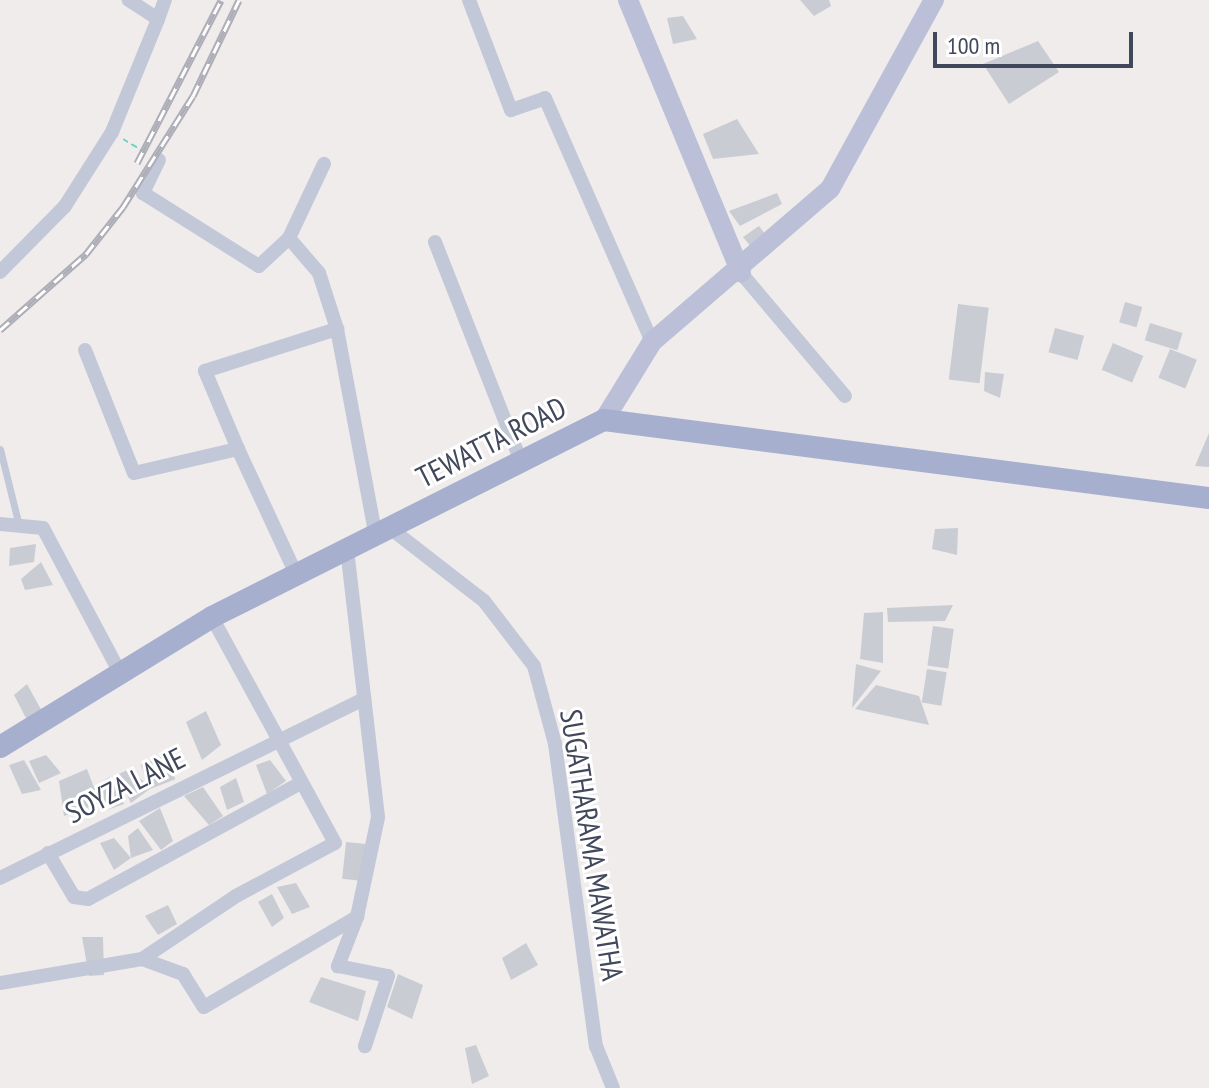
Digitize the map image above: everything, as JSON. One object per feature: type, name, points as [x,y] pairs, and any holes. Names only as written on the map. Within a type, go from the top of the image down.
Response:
[{"type":"main road","name":"TEWATTA ROAD","points":[[0,747],[212,617],[347,551],[520,459],[604,420],[1209,498]]},
{"type":"street","points":[[129,0],[158,19]]},
{"type":"street","points":[[0,272],[65,206],[112,132],[165,0]]},
{"type":"street","points":[[469,0],[511,110],[545,98],[652,342]]},
{"type":"street","points":[[628,0],[741,273],[845,396]]},
{"type":"street","points":[[604,420],[652,342],[741,273],[830,189],[934,0]]},
{"type":"street","points":[[159,160],[143,193],[259,266],[289,238],[324,164]]},
{"type":"street","points":[[289,238],[319,273],[337,329],[383,532]]},
{"type":"street","points":[[435,242],[520,459]]},
{"type":"street","points":[[297,576],[205,371],[337,329]]},
{"type":"street","points":[[85,350],[134,473],[238,449]]},
{"type":"street","points":[[0,524],[18,522],[43,528],[120,673]]},
{"type":"street","name":"SUGATHARAMA MAWATHA","points":[[383,532],[484,601],[534,666],[555,744],[596,1046],[613,1088]]},
{"type":"street","points":[[347,551],[378,817],[357,917],[338,966],[388,976],[365,1046]]},
{"type":"street","points":[[0,983],[142,959],[236,896],[335,843],[275,741],[212,617]]},
{"type":"street","name":"SOYZA LANE","points":[[0,878],[364,699]]},
{"type":"street","points":[[48,853],[74,897],[88,899],[301,783]]},
{"type":"street","points":[[142,959],[183,974],[204,1007],[357,917]]},
{"type":"lane","points":[[0,449],[18,522]]},
{"type":"path","points":[[112,132],[159,160]]},
{"type":"building","points":[[800,0],[829,0],[831,6],[814,16]]},
{"type":"building","points":[[683,16],[697,39],[673,44],[667,18]]},
{"type":"building","points":[[1038,41],[1059,72],[1009,104],[983,64]]},
{"type":"building","points":[[737,119],[759,154],[713,159],[703,134]]},
{"type":"building","points":[[777,193],[782,204],[740,226],[729,211]]},
{"type":"building","points":[[759,226],[765,234],[751,247],[743,237]]},
{"type":"building","points":[[1125,302],[1142,307],[1137,327],[1119,322]]},
{"type":"building","points":[[958,304],[989,308],[980,383],[949,379]]},
{"type":"building","points":[[1150,323],[1183,333],[1177,350],[1145,340]]},
{"type":"building","points":[[1055,328],[1084,336],[1078,360],[1049,352]]},
{"type":"building","points":[[1113,343],[1143,356],[1132,383],[1102,370]]},
{"type":"building","points":[[1170,349],[1197,360],[1185,389],[1158,378]]},
{"type":"building","points":[[985,372],[1004,374],[1000,398],[984,391]]},
{"type":"building","points":[[1209,433],[1209,467],[1195,466]]},
{"type":"building","points":[[958,528],[957,555],[932,549],[935,529]]},
{"type":"building","points":[[36,544],[34,562],[9,566],[10,548]]},
{"type":"building","points":[[41,562],[53,585],[25,590],[21,579]]},
{"type":"building","points":[[953,605],[945,621],[888,622],[887,608]]},
{"type":"building","points":[[883,612],[883,663],[860,659],[864,613]]},
{"type":"building","points":[[933,626],[954,629],[948,669],[927,666]]},
{"type":"building","points":[[856,664],[881,671],[852,708]]},
{"type":"building","points":[[927,669],[947,672],[941,706],[922,703]]},
{"type":"building","points":[[27,684],[43,713],[27,720],[14,695]]},
{"type":"building","points":[[876,685],[919,696],[929,725],[855,709]]},
{"type":"building","points":[[206,711],[221,745],[202,760],[186,722]]},
{"type":"building","points":[[46,755],[61,773],[39,783],[29,761]]},
{"type":"building","points":[[166,755],[175,779],[150,789],[141,765]]},
{"type":"building","points":[[24,760],[41,790],[22,794],[9,765]]},
{"type":"building","points":[[270,760],[286,781],[267,794],[256,765]]},
{"type":"building","points":[[87,769],[100,803],[64,816],[59,781]]},
{"type":"building","points":[[129,769],[151,788],[131,803],[117,775]]},
{"type":"building","points":[[110,777],[124,804],[107,810],[98,784]]},
{"type":"building","points":[[236,778],[244,802],[227,810],[220,787]]},
{"type":"building","points":[[203,787],[223,816],[209,825],[184,796]]},
{"type":"building","points":[[160,808],[173,841],[161,850],[139,821]]},
{"type":"building","points":[[138,828],[153,850],[131,858],[128,836]]},
{"type":"building","points":[[114,838],[131,858],[114,870],[100,843]]},
{"type":"building","points":[[346,842],[366,844],[362,881],[342,879]]},
{"type":"building","points":[[296,883],[310,907],[292,914],[277,887]]},
{"type":"building","points":[[272,894],[284,918],[272,927],[258,902]]},
{"type":"building","points":[[168,905],[177,924],[158,935],[145,916]]},
{"type":"building","points":[[82,937],[103,937],[104,975],[89,976]]},
{"type":"building","points":[[526,943],[538,965],[511,980],[502,958]]},
{"type":"building","points":[[398,974],[423,985],[412,1019],[387,1007]]},
{"type":"building","points":[[321,977],[366,991],[358,1021],[309,1002]]},
{"type":"building","points":[[476,1045],[489,1076],[472,1084],[465,1048]]},
{"type":"railway","points":[[137,163],[221,0]]},
{"type":"railway","points":[[0,330],[86,254],[123,207],[193,96],[239,0]]}]
